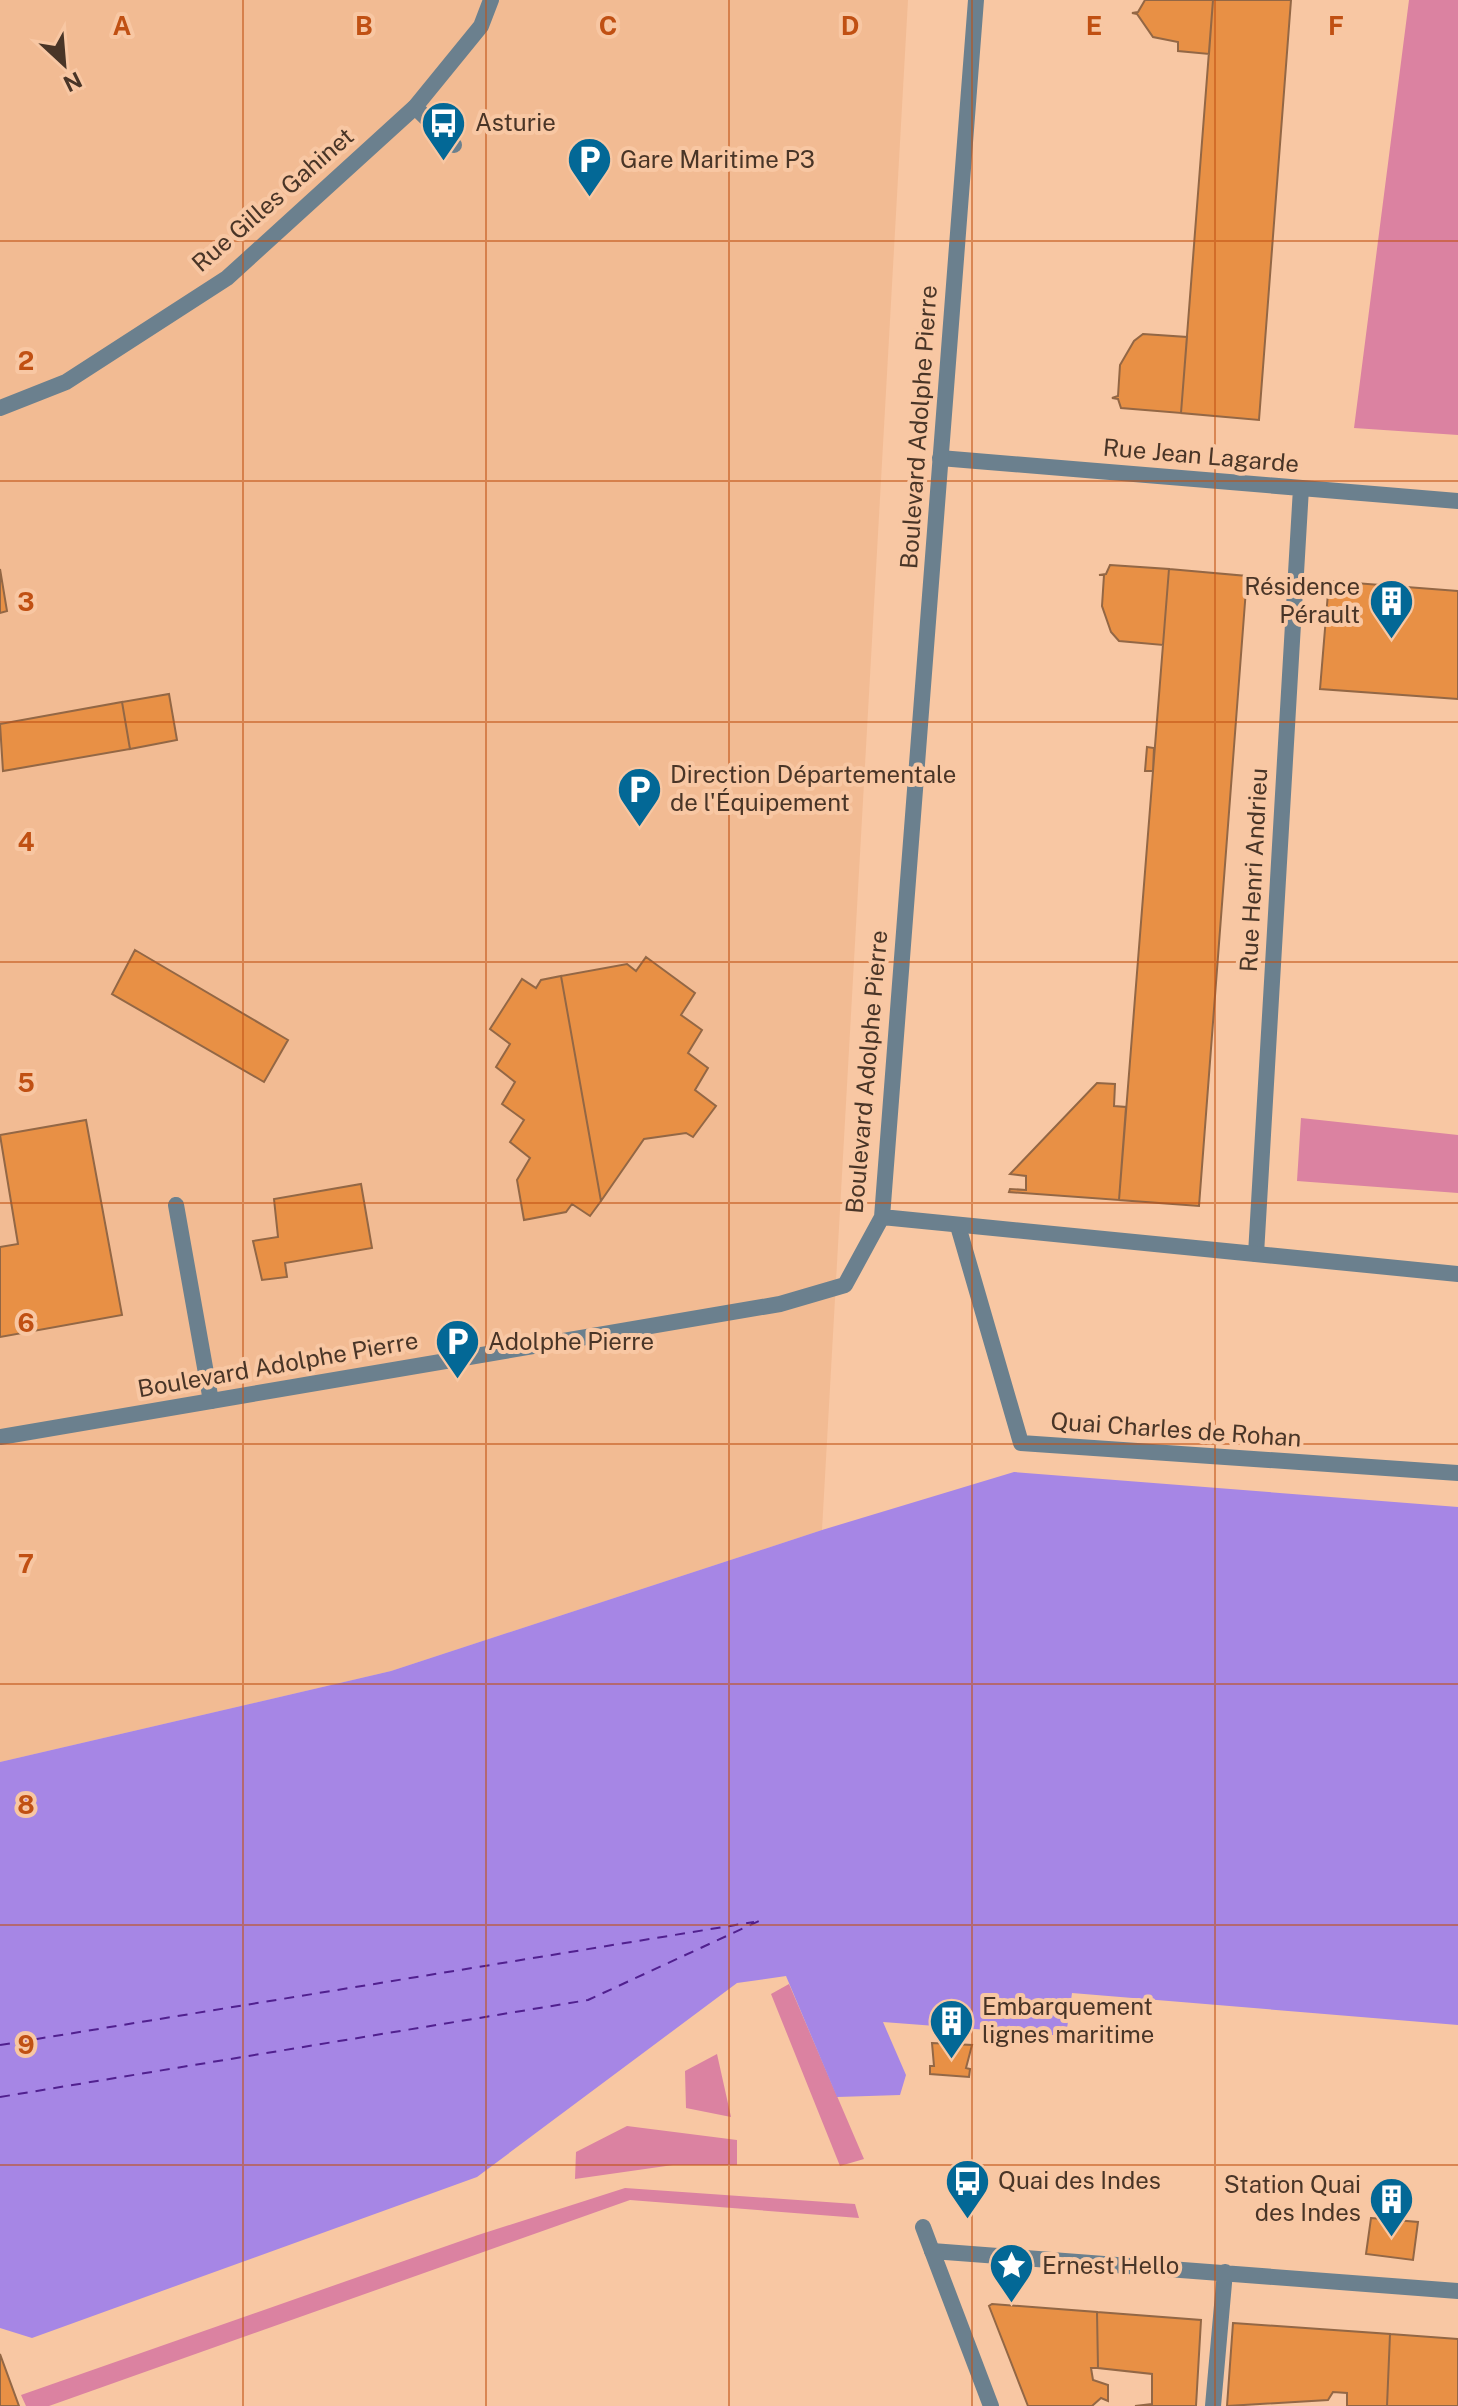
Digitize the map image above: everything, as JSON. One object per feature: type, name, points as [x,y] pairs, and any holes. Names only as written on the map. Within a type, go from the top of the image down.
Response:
[{"type":"street","name":"Rue Gilles Gahinet","points":[[0,408],[66,382],[227,278],[415,107],[481,26],[491,0]]},
{"type":"street","name":"Boulevard Adolphe Pierre","points":[[0,1437],[780,1304],[845,1285],[882,1217],[976,0]]},
{"type":"street","points":[[415,107],[454,145]]},
{"type":"street","name":"Rue Jean Lagarde","points":[[940,458],[1458,501]]},
{"type":"street","name":"Rue Henri Andrieu","points":[[1256,1254],[1301,488]]},
{"type":"street","points":[[176,1205],[211,1401]]},
{"type":"street","points":[[882,1217],[1458,1274]]},
{"type":"street","name":"Quai Charles de Rohan","points":[[958,1226],[1021,1443],[1458,1473]]},
{"type":"street","points":[[923,2227],[991,2406]]},
{"type":"street","points":[[932,2251],[1458,2291]]},
{"type":"street","points":[[1213,2406],[1225,2272]]},
{"type":"shaded area","points":[[0,0],[908,0],[822,1530],[391,1671],[0,1762]]},
{"type":"shaded area","points":[[1409,0],[1458,0],[1458,435],[1354,428]]},
{"type":"shaded area","points":[[1301,1118],[1458,1135],[1458,1193],[1297,1181]]},
{"type":"shaded area","points":[[1014,1472],[1458,1507],[1458,2025],[1072,1993],[1066,2036],[883,2022],[906,2075],[900,2095],[837,2097],[786,1976],[737,1983],[477,2177],[32,2338],[0,2328],[0,1762],[391,1671],[822,1530]]},
{"type":"shaded area","points":[[789,1984],[864,2159],[840,2166],[771,1994]]},
{"type":"shaded area","points":[[717,2054],[731,2117],[686,2108],[685,2071]]},
{"type":"shaded area","points":[[627,2126],[737,2140],[737,2165],[673,2165],[575,2179],[576,2152]]},
{"type":"shaded area","points":[[625,2188],[855,2204],[859,2218],[630,2200],[49,2406],[26,2406],[21,2395],[478,2235]]},
{"type":"building","points":[[1145,0],[1213,0],[1209,54],[1178,51],[1178,42],[1153,37],[1137,14],[1132,13],[1138,12]]},
{"type":"building","points":[[1213,0],[1291,0],[1259,420],[1181,413]]},
{"type":"building","points":[[1143,334],[1187,337],[1181,413],[1121,408],[1118,399],[1112,398],[1118,396],[1120,365],[1134,341]]},
{"type":"building","points":[[1110,565],[1169,569],[1163,645],[1119,641],[1111,632],[1102,606],[1104,575],[1099,575],[1106,574]]},
{"type":"building","points":[[0,569],[7,611],[0,613]]},
{"type":"building","points":[[1169,569],[1247,576],[1199,1206],[1119,1200]]},
{"type":"building","name":"Résidence Pérault","points":[[1329,581],[1458,591],[1458,699],[1320,689]]},
{"type":"building","points":[[169,694],[177,740],[130,749],[122,702]]},
{"type":"building","points":[[122,702],[130,749],[3,771],[0,724]]},
{"type":"building","points":[[1147,747],[1154,748],[1153,771],[1145,771]]},
{"type":"building","points":[[135,950],[288,1040],[264,1082],[112,994]]},
{"type":"building","points":[[646,957],[695,993],[681,1015],[702,1030],[688,1053],[708,1068],[695,1090],[716,1106],[693,1137],[686,1133],[644,1139],[601,1201],[561,976],[627,964],[636,971]]},
{"type":"building","points":[[561,976],[601,1201],[590,1216],[572,1204],[566,1212],[524,1220],[517,1180],[530,1158],[510,1142],[524,1120],[502,1104],[515,1082],[496,1067],[510,1044],[490,1029],[522,979],[536,988],[541,980]]},
{"type":"building","points":[[1097,1083],[1115,1084],[1114,1106],[1126,1107],[1119,1200],[1009,1192],[1010,1189],[1026,1190],[1026,1176],[1010,1174]]},
{"type":"building","points":[[86,1120],[122,1315],[0,1337],[0,1247],[18,1244],[0,1135]]},
{"type":"building","points":[[361,1184],[372,1248],[285,1263],[287,1277],[262,1280],[253,1241],[278,1237],[274,1199]]},
{"type":"building","name":"Embarquement lignes maritime","points":[[932,2043],[972,2045],[966,2068],[970,2069],[969,2077],[930,2074],[930,2066],[934,2066]]},
{"type":"building","name":"Station Quai des Indes","points":[[1371,2218],[1418,2222],[1413,2260],[1366,2254]]},
{"type":"building","points":[[989,2306],[1097,2312],[1098,2368],[1091,2368],[1093,2380],[1108,2385],[1108,2401],[1101,2398],[1092,2406],[1028,2406]]},
{"type":"building","points":[[1097,2312],[1201,2320],[1196,2406],[1135,2406],[1152,2404],[1152,2374],[1098,2368]]},
{"type":"building","points":[[1233,2323],[1390,2334],[1387,2406],[1347,2406],[1347,2393],[1333,2392],[1328,2400],[1227,2406]]},
{"type":"building","points":[[1390,2334],[1458,2339],[1458,2406],[1387,2406]]},
{"type":"building","points":[[0,2354],[19,2406],[0,2406]]},
{"type":"ferry route","points":[[0,2097],[588,2000],[759,1921]]},
{"type":"ferry route","points":[[0,2045],[754,1922]]},
{"type":"place","name":"Asturie","points":[[444,162]]},
{"type":"place","name":"Gare Maritime P3","points":[[589,199]]},
{"type":"place","name":"Résidence Pérault","points":[[1391,640]]},
{"type":"place","name":"Direction Départementale de l'Équipement","points":[[639,828]]},
{"type":"place","name":"Adolphe Pierre","points":[[457,1381]]},
{"type":"place","name":"Embarquement lignes maritime","points":[[951,2060]]},
{"type":"place","name":"Quai des Indes","points":[[967,2220]]},
{"type":"place","name":"Station Quai des Indes","points":[[1392,2238]]},
{"type":"place","name":"Ernest Hello","points":[[1011,2305]]}]
